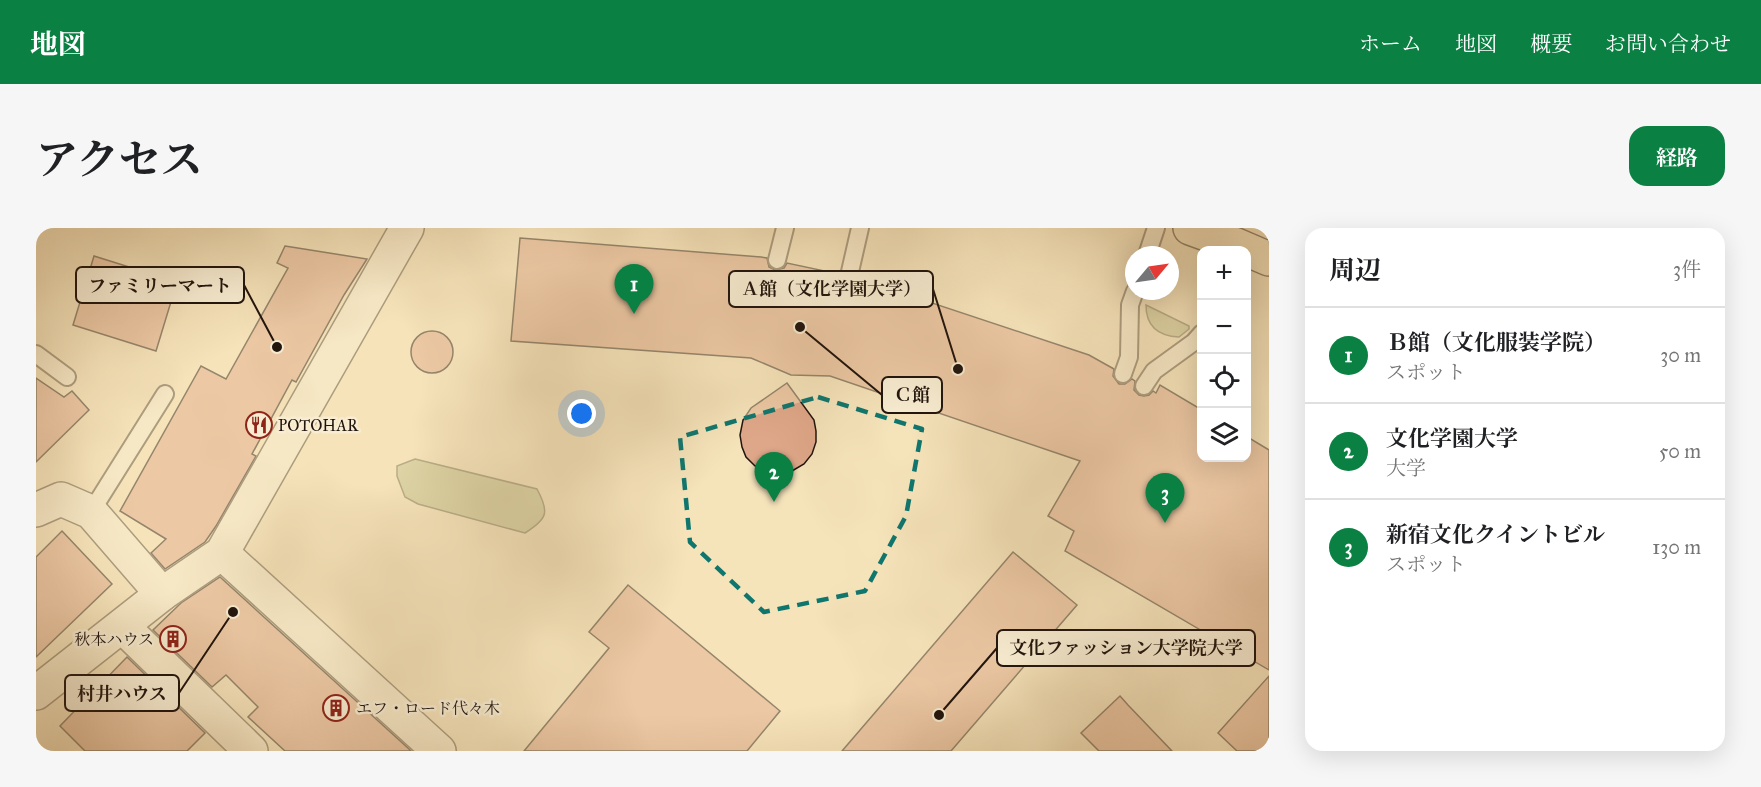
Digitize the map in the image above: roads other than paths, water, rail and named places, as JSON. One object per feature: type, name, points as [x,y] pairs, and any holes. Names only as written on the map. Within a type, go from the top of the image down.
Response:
[{"type":"highway","points":[[1190,228],[1231,246]]},
{"type":"highway","points":[[1251,253],[1269,259]]},
{"type":"street","points":[[36,693],[162,594],[222,553],[407,228]]},
{"type":"street","points":[[36,510],[61,499],[91,512],[162,594]]},
{"type":"street","points":[[222,553],[439,751]]},
{"type":"street","points":[[122,626],[251,751]]},
{"type":"lane","points":[[777,260],[785,228]]},
{"type":"lane","points":[[849,276],[860,228]]},
{"type":"lane","points":[[1150,246],[1156,228]]},
{"type":"lane","points":[[1123,374],[1129,357],[1132,300]]},
{"type":"lane","points":[[1144,386],[1154,371],[1197,339]]},
{"type":"lane","points":[[36,354],[67,377]]},
{"type":"lane","points":[[91,512],[165,394]]},
{"type":"place","name":"Ｂ館（文化服装学院）","points":[[634,314]]},
{"type":"place","name":"Ｃ館","points":[[800,327]]},
{"type":"place","name":"ファミリーマート","points":[[277,347]]},
{"type":"place","name":"Ａ館（文化学園大学）","points":[[958,369]]},
{"type":"place","name":"POTOHAR","points":[[259,425]]},
{"type":"place","name":"文化学園大学","points":[[774,502]]},
{"type":"place","name":"新宿文化クイントビル","points":[[1165,523]]},
{"type":"place","name":"村井ハウス","points":[[233,612]]},
{"type":"place","name":"秋本ハウス","points":[[173,639]]},
{"type":"place","name":"エフ・ロード代々木","points":[[336,708]]},
{"type":"place","name":"文化ファッション大学院大学","points":[[939,715]]}]
